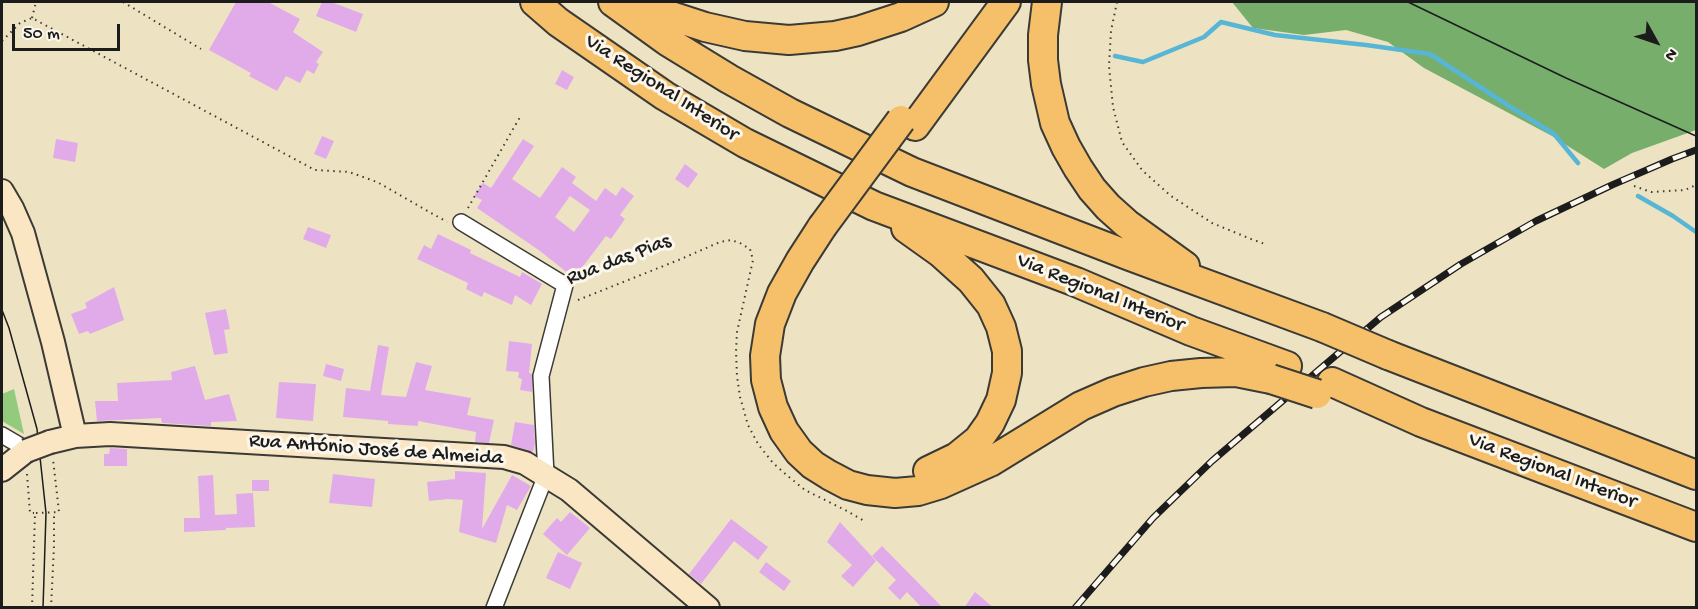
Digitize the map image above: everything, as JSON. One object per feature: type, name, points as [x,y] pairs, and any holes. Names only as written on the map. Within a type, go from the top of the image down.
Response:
[{"type":"highway","name":"Via Regional Interior","points":[[535,2],[558,22],[665,96],[745,143],[874,206],[1076,282],[1191,331],[1279,372],[1421,422],[1696,526]]},
{"type":"highway","name":"Via Regional Interior","points":[[613,2],[667,42],[729,79],[790,113],[912,172],[1322,327],[1696,475]]},
{"type":"highway","points":[[644,2],[665,14],[705,27],[745,36],[789,40],[858,31],[902,17],[934,2]]},
{"type":"highway","points":[[908,123],[988,2]]},
{"type":"highway","points":[[1006,2],[908,123],[829,230],[800,261],[782,293],[770,324],[765,356],[766,380],[773,407],[784,430],[799,452],[813,465],[848,484],[867,490],[895,493],[918,491],[941,484],[990,462],[1081,406],[1113,392],[1171,376],[1213,372],[1279,372]]},
{"type":"highway","points":[[1047,2],[1043,34],[1046,84],[1055,123],[1078,168],[1092,189],[1127,224],[1183,265],[1228,291]]},
{"type":"highway","points":[[829,230],[796,299],[786,329],[782,357],[788,402],[797,421],[810,438],[838,462],[855,470],[892,477],[914,475],[934,469],[957,457],[978,440],[990,423],[1001,400],[1007,373],[1007,351],[1001,327],[991,305],[971,280],[941,253],[874,206]]},
{"type":"main road","points":[[2,191],[23,233],[53,342],[75,436]]},
{"type":"main road","name":"Rua António José de Almeida","points":[[2,470],[25,459],[52,453],[75,436],[110,435],[504,457],[525,463],[569,490],[708,608]]},
{"type":"street","points":[[460,222],[565,285],[559,306]]},
{"type":"street","name":"Rua das Pias","points":[[494,608],[546,475],[541,376],[559,306]]},
{"type":"street","points":[[2,435],[19,445],[25,459]]},
{"type":"path","points":[[32,18],[36,2]]},
{"type":"path","points":[[123,2],[201,49]]},
{"type":"path","points":[[1116,2],[1109,66],[1113,107],[1122,142],[1142,170],[1171,196],[1212,223],[1265,244]]},
{"type":"path","points":[[2,41],[20,23],[32,18],[315,170],[349,172],[362,176],[377,182],[450,224],[460,222],[519,117]]},
{"type":"path","points":[[1634,186],[1651,192],[1685,190],[1696,185]]},
{"type":"path","name":"Rua das Pias","points":[[559,306],[617,285],[720,242],[731,240],[750,249]]},
{"type":"path","points":[[25,459],[30,513],[59,512],[52,453]]},
{"type":"path","points":[[32,608],[35,513]]},
{"type":"path","points":[[51,608],[53,513]]},
{"type":"green space","points":[[1232,2],[1696,2],[1696,130],[1632,153],[1604,169],[1552,136],[1424,68],[1388,42],[1346,30],[1304,35],[1253,28]]},
{"type":"green space","points":[[14,389],[24,434],[2,421],[2,394]]},
{"type":"building","points":[[236,2],[268,2],[300,19],[293,32],[323,52],[316,62],[319,64],[314,74],[307,70],[300,83],[286,76],[277,91],[249,76],[251,73],[209,50]]},
{"type":"building","points":[[322,2],[331,2],[363,14],[356,32],[316,16]]},
{"type":"building","points":[[562,70],[574,77],[567,90],[555,84]]},
{"type":"building","points":[[322,136],[334,141],[326,159],[314,154]]},
{"type":"building","points":[[56,139],[78,143],[75,162],[53,158]]},
{"type":"building","points":[[523,139],[534,146],[512,179],[540,198],[562,167],[576,177],[572,183],[596,201],[605,188],[616,196],[622,187],[634,196],[620,215],[625,219],[611,239],[606,236],[574,278],[540,251],[477,208],[482,200],[474,196],[483,183],[491,188]],"holes":[[[570,196],[590,210],[574,232],[555,217]]]},
{"type":"building","points":[[685,164],[698,174],[688,188],[675,179]]},
{"type":"building","points":[[308,227],[331,235],[326,248],[303,239]]},
{"type":"building","points":[[438,234],[471,250],[470,253],[520,277],[522,272],[542,284],[531,305],[515,295],[512,305],[484,292],[482,297],[466,289],[468,283],[417,259],[424,245],[431,249]]},
{"type":"building","points":[[114,287],[124,320],[90,334],[88,331],[79,334],[71,314],[87,308],[85,303]]},
{"type":"building","points":[[226,309],[230,329],[224,330],[228,353],[214,355],[205,313]]},
{"type":"building","points":[[509,341],[532,344],[529,373],[532,374],[532,392],[520,390],[522,379],[518,378],[519,372],[506,371]]},
{"type":"building","points":[[378,345],[389,347],[381,395],[406,397],[416,362],[432,366],[425,390],[471,398],[467,415],[494,420],[489,443],[475,442],[476,432],[418,421],[418,426],[343,417],[346,388],[370,391]]},
{"type":"building","points":[[326,364],[344,369],[341,381],[323,376]]},
{"type":"building","points":[[195,366],[205,400],[229,394],[237,421],[211,422],[211,426],[162,423],[161,418],[97,421],[95,401],[118,401],[117,383],[172,380],[171,372]]},
{"type":"building","points":[[279,382],[316,384],[313,421],[276,418]]},
{"type":"building","points":[[515,422],[534,425],[533,452],[511,445]]},
{"type":"building","points":[[110,448],[127,449],[127,466],[104,466],[104,454],[109,454]]},
{"type":"building","points":[[455,471],[486,473],[482,529],[512,475],[531,486],[517,510],[507,505],[496,543],[459,532],[463,500],[429,501],[427,482],[455,479]]},
{"type":"building","points":[[333,474],[375,479],[372,507],[329,503]]},
{"type":"building","points":[[213,475],[215,515],[237,514],[236,494],[253,493],[255,527],[184,532],[184,518],[200,518],[198,476]]},
{"type":"building","points":[[252,480],[269,480],[269,491],[252,491]]},
{"type":"building","points":[[570,512],[590,528],[567,555],[543,534],[557,518],[561,522]]},
{"type":"building","points":[[731,519],[768,547],[758,560],[734,541],[701,584],[689,574]]},
{"type":"building","points":[[840,522],[876,561],[853,587],[841,576],[852,565],[827,542]]},
{"type":"building","points":[[882,546],[943,608],[922,608],[907,592],[900,600],[888,588],[896,580],[872,556]]},
{"type":"building","points":[[558,552],[582,563],[570,589],[546,578]]},
{"type":"building","points":[[766,562],[791,581],[784,591],[759,572]]},
{"type":"building","points":[[975,592],[994,608],[964,608]]},
{"type":"waterway","points":[[1115,56],[1143,62],[1204,37],[1221,22],[1275,35],[1430,54],[1554,134],[1578,163]]},
{"type":"waterway","points":[[1638,196],[1696,232]]},
{"type":"tram line","points":[[1408,2],[1566,78],[1696,136]]},
{"type":"tram line","points":[[2,310],[37,429],[46,513],[43,608]]},
{"type":"railway","points":[[1075,608],[1153,518],[1212,461],[1381,317],[1461,264],[1536,221],[1612,185],[1696,150]]}]
